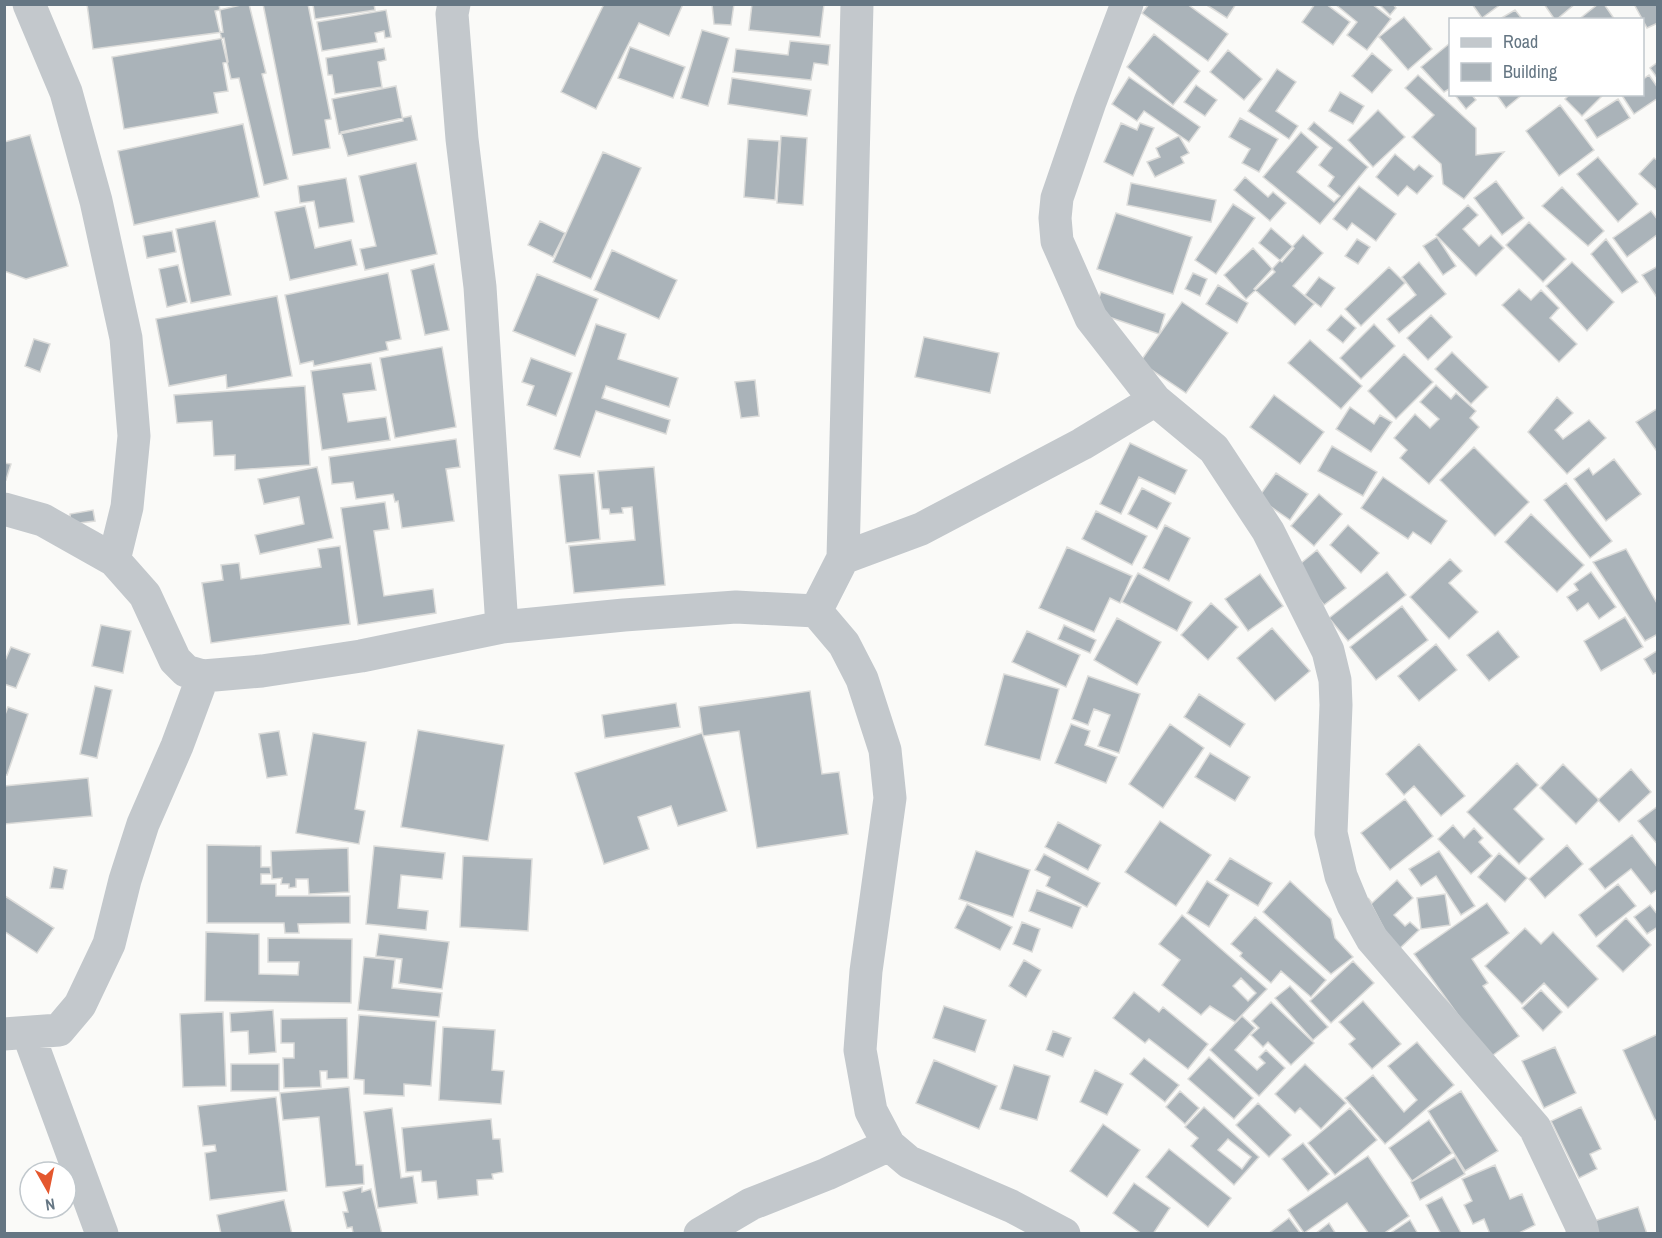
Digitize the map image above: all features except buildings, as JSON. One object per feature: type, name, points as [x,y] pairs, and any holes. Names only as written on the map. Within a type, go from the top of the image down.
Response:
[{"type":"street","points":[[29,4],[66,92],[96,201],[126,338],[134,436],[127,507],[114,560]]},
{"type":"street","points":[[816,611],[843,558],[857,4]]},
{"type":"street","points":[[1127,4],[1057,198],[1055,218],[1057,241],[1091,318],[1155,400],[1214,449],[1268,531],[1328,651],[1335,680],[1331,833],[1341,876],[1353,905],[1372,939],[1535,1128],[1583,1233]]},
{"type":"street","points":[[450,8],[462,139],[480,286],[502,627]]},
{"type":"street","points":[[843,558],[921,529],[1082,444],[1155,400]]},
{"type":"street","points":[[4,509],[43,520],[114,560],[145,595],[175,660],[186,671],[203,676],[262,671],[361,656],[502,627],[736,607],[816,611],[844,644],[862,679],[885,750],[890,798],[866,971],[860,1050],[871,1111],[889,1145],[909,1162],[1011,1206],[1064,1233]]},
{"type":"street","points":[[102,1233],[16,1033],[59,1030],[80,1005],[109,944],[124,880],[143,824],[177,746],[203,676]]},
{"type":"street","points":[[700,1233],[752,1204],[827,1174],[889,1145]]}]
